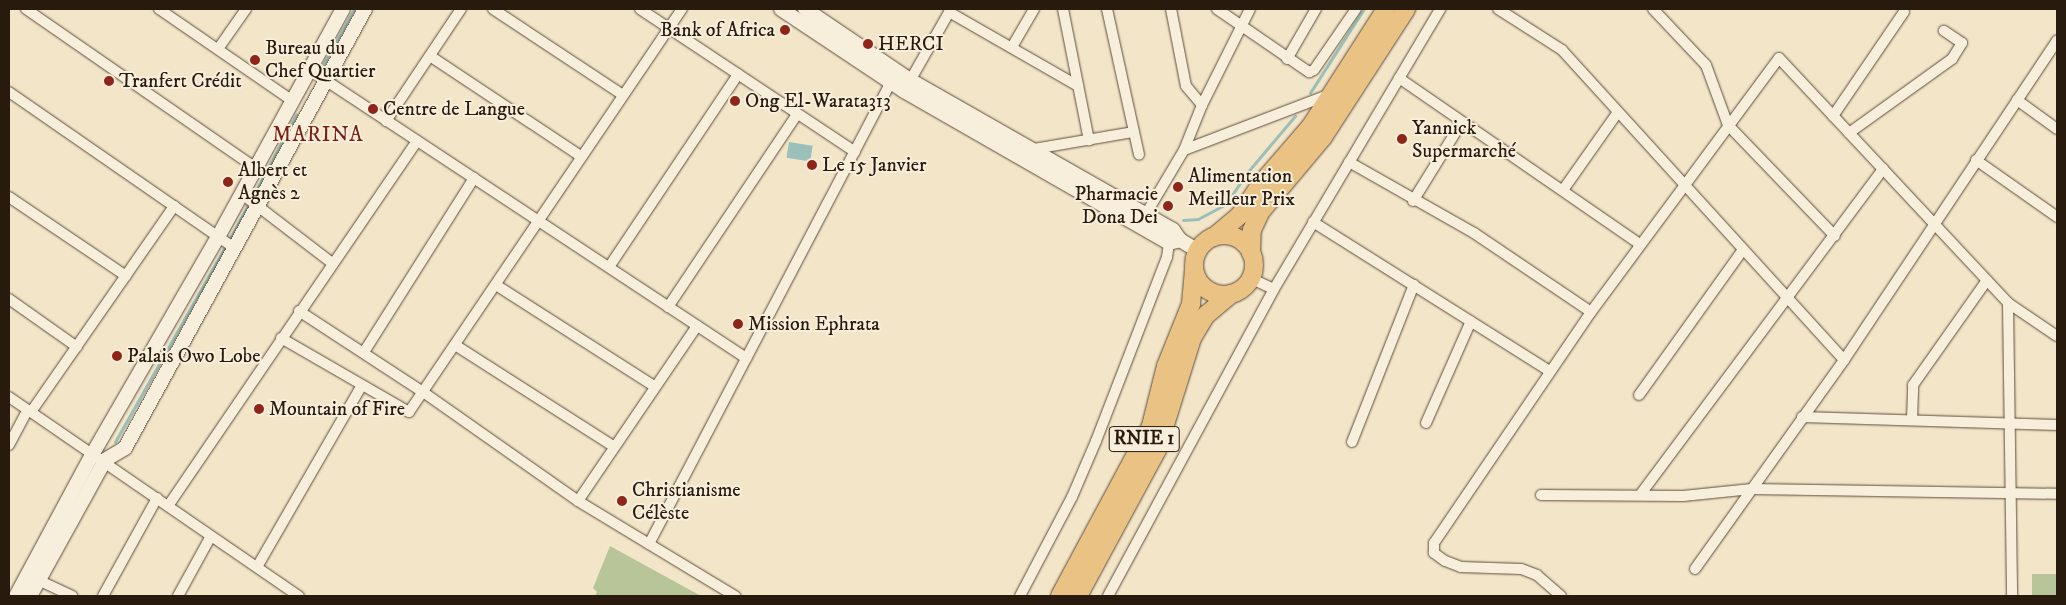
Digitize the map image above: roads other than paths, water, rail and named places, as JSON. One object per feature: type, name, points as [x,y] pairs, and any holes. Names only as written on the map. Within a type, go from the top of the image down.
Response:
[{"type":"highway","points":[[1198,251],[1240,215],[1261,184],[1311,126],[1386,9]]},
{"type":"highway","points":[[1250,278],[1253,266],[1251,253],[1252,230],[1264,206],[1323,137],[1406,9]]},
{"type":"highway","points":[[1214,237],[1236,238],[1251,253]]},
{"type":"highway","name":"RNIE 1","points":[[1060,596],[1151,426],[1166,366],[1191,304],[1194,269],[1198,251]]},
{"type":"highway","points":[[1194,269],[1206,289],[1217,294],[1232,294]]},
{"type":"highway","name":"RNIE 1","points":[[1078,596],[1157,450],[1192,338],[1206,315],[1232,294],[1243,288],[1250,278]]},
{"type":"street","points":[[26,9],[256,168]]},
{"type":"street","points":[[162,9],[293,101]]},
{"type":"street","points":[[218,49],[246,9]]},
{"type":"street","points":[[16,596],[98,457],[343,9]]},
{"type":"street","points":[[30,596],[98,457],[125,448],[365,9]]},
{"type":"street","points":[[386,122],[461,9]]},
{"type":"street","points":[[493,9],[623,95]]},
{"type":"street","points":[[640,9],[855,152]]},
{"type":"street","points":[[280,338],[361,387],[410,412],[682,9]]},
{"type":"street","points":[[781,9],[907,85],[1143,220]]},
{"type":"street","points":[[805,9],[894,77]]},
{"type":"street","points":[[1012,47],[1034,9]]},
{"type":"street","points":[[1063,9],[1089,140]]},
{"type":"street","points":[[1107,9],[1139,156]]},
{"type":"street","points":[[1171,9],[1186,86],[1202,105]]},
{"type":"street","points":[[1217,9],[1287,59],[1309,72],[1314,70],[1356,9]]},
{"type":"street","points":[[1143,220],[1184,150],[1202,105],[1250,9]]},
{"type":"street","points":[[1287,59],[1316,9]]},
{"type":"street","points":[[1108,596],[1274,289],[1440,9]]},
{"type":"street","points":[[1498,9],[1562,50],[1844,360]]},
{"type":"street","points":[[1654,9],[1706,65],[1728,124],[1835,236]]},
{"type":"street","points":[[907,85],[950,10],[1078,86]]},
{"type":"street","points":[[1833,116],[1904,12]]},
{"type":"street","points":[[1849,133],[1952,59],[1962,43],[1944,31]]},
{"type":"street","points":[[1695,569],[1844,360],[1976,160],[2056,45]]},
{"type":"street","points":[[430,56],[582,157]]},
{"type":"street","points":[[1561,596],[1537,575],[1521,569],[1461,567],[1434,553],[1434,543],[1591,312],[1683,184],[1779,58],[2008,303],[2057,336]]},
{"type":"street","points":[[310,70],[386,122],[539,220],[746,358]]},
{"type":"street","points":[[608,267],[738,74]]},
{"type":"street","points":[[648,544],[894,77]]},
{"type":"street","points":[[1399,78],[1640,244]]},
{"type":"street","points":[[907,85],[1034,149],[1174,242],[1198,251]]},
{"type":"street","points":[[9,92],[234,248]]},
{"type":"street","points":[[1184,150],[1332,94]]},
{"type":"street","points":[[2017,100],[2057,129]]},
{"type":"street","points":[[1563,190],[1618,112]]},
{"type":"street","points":[[668,307],[797,114]]},
{"type":"street","points":[[1413,201],[1462,122]]},
{"type":"street","points":[[1034,149],[1133,132]]},
{"type":"street","points":[[168,506],[280,338],[417,141]]},
{"type":"street","points":[[1976,160],[2057,217]]},
{"type":"street","points":[[1349,162],[1413,201],[1482,238],[1591,312]]},
{"type":"street","points":[[1640,495],[1789,300],[1883,169]]},
{"type":"street","points":[[364,352],[474,178]]},
{"type":"street","points":[[242,194],[332,264]]},
{"type":"street","points":[[9,197],[126,276]]},
{"type":"street","points":[[9,445],[30,411],[77,347],[174,206]]},
{"type":"street","points":[[1314,222],[1550,371]]},
{"type":"street","points":[[1020,596],[1072,497],[1174,242]]},
{"type":"street","points":[[1639,395],[1743,250]]},
{"type":"street","points":[[1250,278],[1274,289]]},
{"type":"street","points":[[1912,420],[1913,385],[1987,280]]},
{"type":"street","points":[[496,285],[654,386]]},
{"type":"street","points":[[1352,442],[1414,286]]},
{"type":"street","points":[[9,299],[77,347]]},
{"type":"street","points":[[2008,303],[2012,596]]},
{"type":"street","points":[[299,312],[364,352],[578,501],[648,544],[720,593],[735,596]]},
{"type":"street","points":[[1426,423],[1471,321]]},
{"type":"street","points":[[578,501],[613,446],[697,326]]},
{"type":"street","points":[[455,345],[613,446]]},
{"type":"street","points":[[257,568],[361,387]]},
{"type":"street","points":[[9,397],[298,596]]},
{"type":"street","points":[[1802,417],[2057,425]]},
{"type":"street","points":[[1541,495],[1683,496],[1752,488],[2057,494]]},
{"type":"street","points":[[103,596],[157,498]]},
{"type":"street","points":[[178,596],[211,536]]},
{"type":"street","points":[[38,580],[72,596]]},
{"type":"water","points":[[789,142],[813,146],[810,162],[786,158]]},
{"type":"waterway","points":[[323,65],[354,9]]},
{"type":"waterway","points":[[1310,93],[1364,9]]},
{"type":"waterway","points":[[252,198],[296,115]]},
{"type":"waterway","points":[[1183,220],[1198,219],[1226,204],[1246,174],[1295,116]]},
{"type":"waterway","points":[[229,240],[249,203]]},
{"type":"waterway","points":[[115,442],[225,247]]},
{"type":"place","name":"Bank of Africa","points":[[785,30]]},
{"type":"place","name":"HERCI","points":[[868,44]]},
{"type":"place","name":"Bureau du Chef Quartier","points":[[255,60]]},
{"type":"place","name":"Tranfert Crédit","points":[[109,81]]},
{"type":"place","name":"Ong El-Warata313","points":[[735,101]]},
{"type":"place","name":"Centre de Langue","points":[[373,109]]},
{"type":"place","name":"Yannick Supermarché","points":[[1402,139]]},
{"type":"place","name":"Le 15 Janvier","points":[[812,165]]},
{"type":"place","name":"Albert et Agnès 2","points":[[228,182]]},
{"type":"place","name":"Alimentation Meilleur Prix","points":[[1178,187]]},
{"type":"place","name":"Pharmacie Dona Dei","points":[[1168,206]]},
{"type":"place","name":"Mission Ephrata","points":[[738,324]]},
{"type":"place","name":"Palais Owo Lobe","points":[[117,356]]},
{"type":"place","name":"Mountain of Fire","points":[[259,409]]},
{"type":"place","name":"Christianisme Célèste","points":[[622,501]]},
{"type":"district","name":"MARINA","points":[[318,135]]}]
